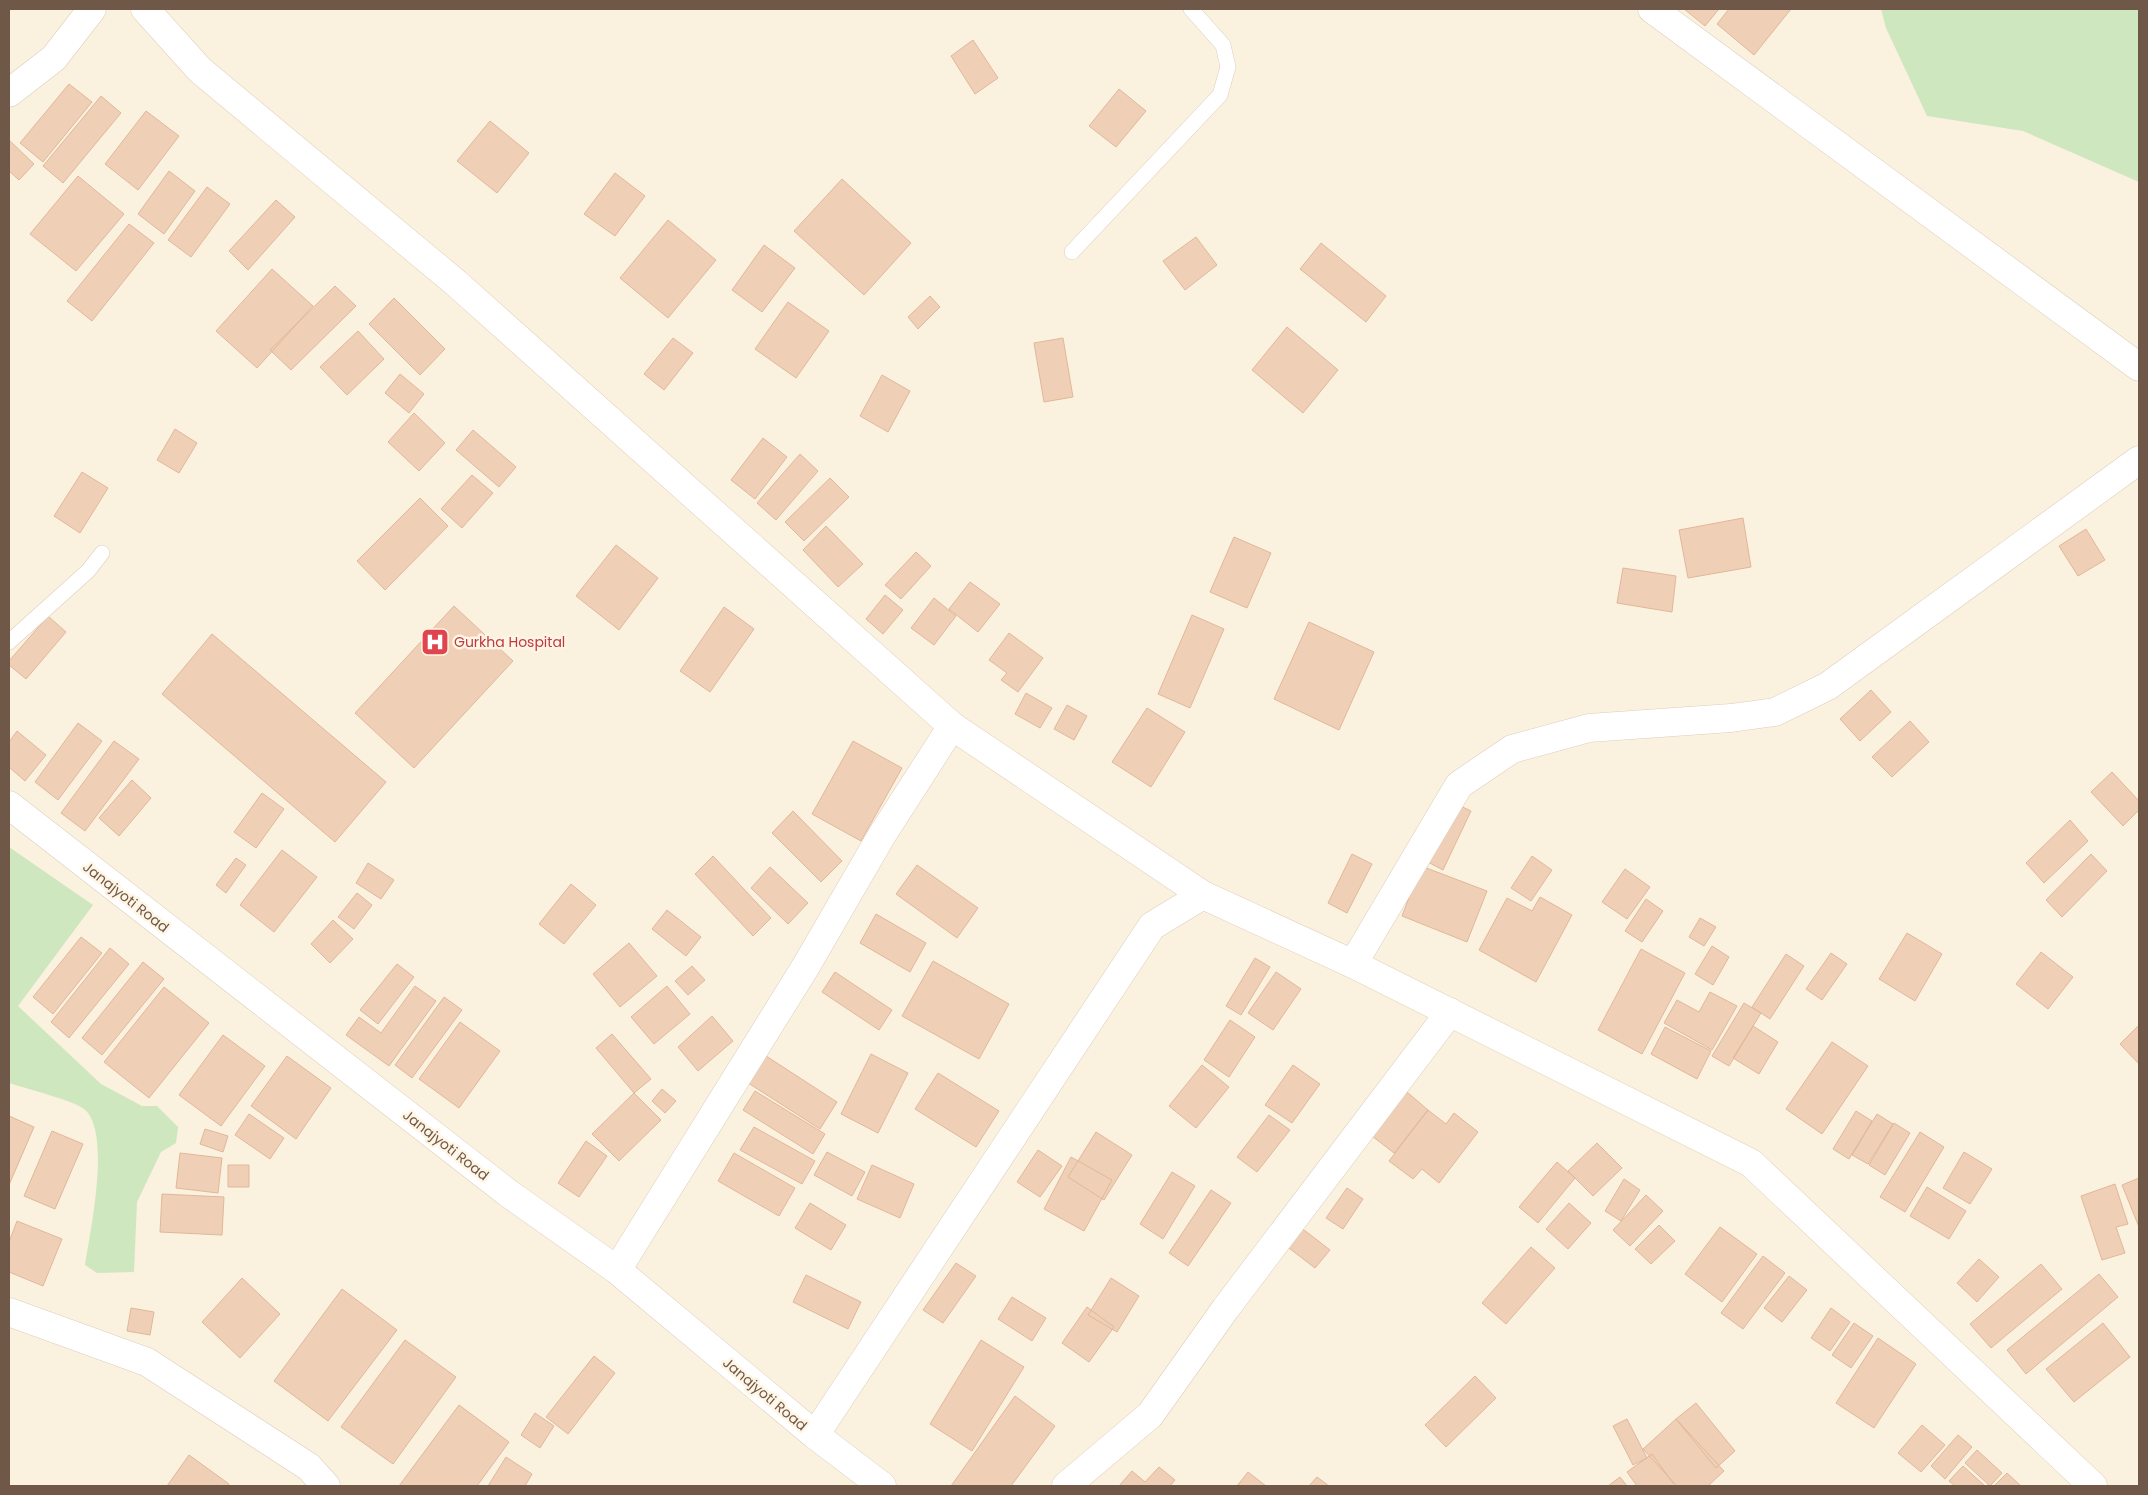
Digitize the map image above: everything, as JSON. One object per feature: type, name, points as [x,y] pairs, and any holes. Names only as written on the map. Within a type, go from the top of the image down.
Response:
[{"type":"street","points":[[9,92],[54,58],[92,9]]},
{"type":"street","points":[[145,9],[200,70],[456,283],[952,726],[1203,895],[1353,964],[1751,1163],[2093,1486]]},
{"type":"street","points":[[1652,9],[2139,368]]},
{"type":"street","points":[[1353,964],[1459,785],[1512,749],[1590,728],[1731,718],[1775,712],[1828,686],[2139,460]]},
{"type":"street","points":[[618,1270],[806,966],[882,835],[952,726]]},
{"type":"street","name":"Janajyoti Road","points":[[9,805],[508,1193],[618,1270],[815,1435],[877,1482]]},
{"type":"street","points":[[815,1435],[1152,926],[1203,895]]},
{"type":"street","points":[[1066,1486],[1150,1415],[1226,1308],[1450,1012]]},
{"type":"street","points":[[9,1312],[147,1362],[309,1467],[326,1486]]},
{"type":"street","points":[[845,1486],[877,1482]]},
{"type":"lane","points":[[1072,252],[1220,95],[1228,67],[1223,45],[1191,9]]},
{"type":"lane","points":[[9,642],[88,571],[102,553]]},
{"type":"green space","points":[[1881,9],[2139,9],[2139,182],[2023,131],[1927,116],[1886,28]]},
{"type":"green space","points":[[9,847],[93,905],[18,1006],[101,1084],[142,1106],[157,1106],[178,1127],[176,1143],[161,1152],[137,1202],[134,1272],[97,1273],[85,1265],[97,1183],[97,1138],[92,1121],[84,1109],[79,1106],[9,1083]]},
{"type":"building","points":[[1684,9],[1719,9],[1705,26]]},
{"type":"building","points":[[1729,9],[1791,9],[1754,55],[1717,24]]},
{"type":"building","points":[[973,40],[998,78],[975,94],[951,56]]},
{"type":"building","points":[[69,84],[92,102],[43,162],[20,143]]},
{"type":"building","points":[[1119,89],[1146,111],[1116,147],[1089,126]]},
{"type":"building","points":[[101,96],[121,113],[63,183],[43,166]]},
{"type":"building","points":[[146,111],[179,136],[138,190],[105,164]]},
{"type":"building","points":[[490,121],[529,153],[497,193],[457,161]]},
{"type":"building","points":[[9,140],[34,164],[19,180],[9,171]]},
{"type":"building","points":[[169,171],[195,191],[164,234],[138,214]]},
{"type":"building","points":[[615,173],[645,196],[615,236],[584,214]]},
{"type":"building","points":[[78,176],[124,214],[76,271],[30,234]]},
{"type":"building","points":[[842,179],[911,243],[864,295],[794,231]]},
{"type":"building","points":[[207,187],[230,204],[191,257],[168,240]]},
{"type":"building","points":[[276,200],[295,217],[248,270],[229,251]]},
{"type":"building","points":[[668,220],[716,260],[668,318],[620,278]]},
{"type":"building","points":[[129,224],[154,243],[92,321],[67,301]]},
{"type":"building","points":[[1196,237],[1217,265],[1185,290],[1163,261]]},
{"type":"building","points":[[1321,243],[1386,296],[1366,322],[1300,269]]},
{"type":"building","points":[[764,245],[795,268],[762,312],[732,290]]},
{"type":"building","points":[[272,269],[313,306],[257,368],[216,331]]},
{"type":"building","points":[[335,286],[356,306],[291,370],[270,350]]},
{"type":"building","points":[[930,296],[940,307],[918,329],[908,317]]},
{"type":"building","points":[[394,298],[445,349],[420,375],[369,324]]},
{"type":"building","points":[[788,302],[829,331],[796,378],[755,349]]},
{"type":"building","points":[[1287,327],[1338,370],[1303,413],[1252,370]]},
{"type":"building","points":[[358,331],[384,359],[347,395],[320,367]]},
{"type":"building","points":[[673,338],[693,353],[664,390],[644,374]]},
{"type":"building","points":[[1063,338],[1073,397],[1044,402],[1034,343]]},
{"type":"building","points":[[400,374],[424,394],[409,413],[385,393]]},
{"type":"building","points":[[882,375],[910,391],[888,432],[860,416]]},
{"type":"building","points":[[414,413],[445,443],[419,471],[388,442]]},
{"type":"building","points":[[175,429],[197,443],[179,473],[157,460]]},
{"type":"building","points":[[473,430],[516,467],[499,487],[456,450]]},
{"type":"building","points":[[763,438],[787,457],[755,499],[731,480]]},
{"type":"building","points":[[800,454],[818,471],[776,520],[757,503]]},
{"type":"building","points":[[82,472],[108,488],[80,533],[54,516]]},
{"type":"building","points":[[472,475],[493,493],[462,528],[441,509]]},
{"type":"building","points":[[830,478],[849,497],[804,541],[785,522]]},
{"type":"building","points":[[420,498],[448,526],[385,590],[357,561]]},
{"type":"building","points":[[1743,518],[1751,567],[1688,578],[1679,530]]},
{"type":"building","points":[[826,526],[863,564],[838,587],[803,550]]},
{"type":"building","points":[[2086,529],[2105,560],[2078,576],[2059,546]]},
{"type":"building","points":[[1234,537],[1271,553],[1247,608],[1210,592]]},
{"type":"building","points":[[616,545],[658,578],[619,630],[576,596]]},
{"type":"building","points":[[916,552],[931,566],[901,599],[885,585]]},
{"type":"building","points":[[1623,568],[1676,576],[1672,612],[1617,603]]},
{"type":"building","points":[[970,582],[1000,604],[978,632],[949,609]]},
{"type":"building","points":[[885,595],[903,610],[883,634],[866,619]]},
{"type":"building","points":[[934,598],[956,616],[934,645],[911,628]]},
{"type":"building","points":[[454,606],[513,661],[414,768],[355,713]]},
{"type":"building","points":[[724,607],[754,629],[710,692],[680,671]]},
{"type":"building","points":[[1192,615],[1224,629],[1190,708],[1158,694]]},
{"type":"building","points":[[48,616],[66,632],[26,679],[9,665],[9,661]]},
{"type":"building","points":[[1309,622],[1374,652],[1339,730],[1274,699]]},
{"type":"building","points":[[1009,633],[1043,658],[1018,692],[1001,680],[1007,673],[989,660]]},
{"type":"building","points":[[212,634],[386,782],[335,842],[162,694]]},
{"type":"building","points":[[1871,690],[1891,712],[1860,741],[1840,719]]},
{"type":"building","points":[[1026,693],[1052,708],[1040,728],[1015,714]]},
{"type":"building","points":[[1067,705],[1087,716],[1074,740],[1054,729]]},
{"type":"building","points":[[1147,708],[1185,732],[1151,787],[1112,762]]},
{"type":"building","points":[[1910,721],[1929,742],[1892,777],[1872,757]]},
{"type":"building","points":[[78,723],[102,741],[58,800],[35,782]]},
{"type":"building","points":[[17,731],[46,755],[25,781],[9,767],[9,742]]},
{"type":"building","points":[[114,741],[139,759],[85,831],[61,813]]},
{"type":"building","points":[[853,741],[902,768],[861,841],[812,814]]},
{"type":"building","points":[[2112,772],[2139,801],[2139,810],[2123,826],[2091,792]]},
{"type":"building","points":[[132,780],[151,798],[119,836],[99,818]]},
{"type":"building","points":[[262,793],[284,809],[256,848],[234,832]]},
{"type":"building","points":[[1452,802],[1471,811],[1443,870],[1424,860]]},
{"type":"building","points":[[793,811],[842,861],[821,882],[772,833]]},
{"type":"building","points":[[2070,820],[2088,841],[2044,883],[2026,863]]},
{"type":"building","points":[[282,850],[317,877],[274,932],[240,905]]},
{"type":"building","points":[[1352,854],[1372,864],[1347,913],[1328,903]]},
{"type":"building","points":[[2091,854],[2107,871],[2062,917],[2046,900]]},
{"type":"building","points":[[713,856],[771,918],[753,936],[695,874]]},
{"type":"building","points":[[1532,856],[1552,870],[1531,901],[1511,888]]},
{"type":"building","points":[[236,858],[246,865],[226,893],[216,885]]},
{"type":"building","points":[[368,863],[394,880],[381,899],[356,883]]},
{"type":"building","points":[[917,865],[978,908],[957,938],[896,894]]},
{"type":"building","points":[[1421,866],[1487,891],[1467,942],[1402,916]]},
{"type":"building","points":[[770,867],[808,903],[788,924],[751,888]]},
{"type":"building","points":[[1625,869],[1650,887],[1627,919],[1602,902]]},
{"type":"building","points":[[571,884],[596,905],[564,944],[539,924]]},
{"type":"building","points":[[357,893],[372,905],[354,929],[338,917]]},
{"type":"building","points":[[1540,897],[1572,915],[1536,982],[1479,950],[1507,898],[1532,911]]},
{"type":"building","points":[[1646,899],[1663,911],[1642,942],[1625,931]]},
{"type":"building","points":[[667,910],[701,937],[686,956],[652,929]]},
{"type":"building","points":[[876,914],[926,943],[910,972],[860,943]]},
{"type":"building","points":[[1700,918],[1716,927],[1704,946],[1689,937]]},
{"type":"building","points":[[333,920],[353,939],[330,963],[311,944]]},
{"type":"building","points":[[1907,933],[1942,954],[1915,1001],[1879,979]]},
{"type":"building","points":[[81,937],[102,953],[53,1014],[33,997]]},
{"type":"building","points":[[629,943],[657,976],[620,1007],[593,974]]},
{"type":"building","points":[[1712,946],[1729,957],[1713,985],[1695,974]]},
{"type":"building","points":[[110,948],[129,964],[69,1038],[51,1022]]},
{"type":"building","points":[[1641,949],[1685,973],[1642,1054],[1598,1030]]},
{"type":"building","points":[[2041,952],[2073,977],[2048,1009],[2016,984]]},
{"type":"building","points":[[1831,953],[1847,964],[1822,1000],[1806,989]]},
{"type":"building","points":[[1786,954],[1804,966],[1770,1019],[1752,1007]]},
{"type":"building","points":[[1255,958],[1270,967],[1241,1015],[1226,1006]]},
{"type":"building","points":[[933,961],[1009,1004],[979,1059],[902,1016]]},
{"type":"building","points":[[143,962],[164,979],[102,1055],[82,1038]]},
{"type":"building","points":[[397,964],[414,977],[378,1024],[360,1010]]},
{"type":"building","points":[[692,966],[705,980],[688,995],[675,981]]},
{"type":"building","points":[[835,972],[892,1010],[879,1030],[822,992]]},
{"type":"building","points":[[1276,972],[1301,989],[1273,1030],[1248,1013]]},
{"type":"building","points":[[415,986],[436,1001],[389,1066],[346,1035],[359,1017],[381,1033]]},
{"type":"building","points":[[667,986],[690,1014],[654,1044],[631,1017]]},
{"type":"building","points":[[164,987],[209,1023],[149,1098],[104,1062]]},
{"type":"building","points":[[1710,992],[1737,1006],[1712,1050],[1664,1023],[1677,1000],[1699,1012]]},
{"type":"building","points":[[444,997],[462,1010],[412,1078],[395,1065]]},
{"type":"building","points":[[1744,1003],[1761,1013],[1729,1066],[1712,1056]]},
{"type":"building","points":[[712,1016],[733,1041],[698,1071],[678,1047]]},
{"type":"building","points":[[1230,1020],[1255,1037],[1229,1077],[1204,1060]]},
{"type":"building","points":[[460,1022],[500,1051],[459,1108],[419,1079]]},
{"type":"building","points":[[2139,1025],[2139,1064],[2120,1044]]},
{"type":"building","points":[[1753,1026],[1778,1042],[1759,1074],[1733,1058]]},
{"type":"building","points":[[1665,1027],[1711,1051],[1697,1079],[1651,1054]]},
{"type":"building","points":[[612,1034],[651,1079],[634,1093],[596,1048]]},
{"type":"building","points":[[223,1035],[265,1066],[221,1126],[179,1095]]},
{"type":"building","points":[[1832,1042],[1868,1066],[1822,1134],[1786,1109]]},
{"type":"building","points":[[763,1054],[837,1102],[820,1129],[745,1081]]},
{"type":"building","points":[[871,1054],[908,1073],[878,1133],[841,1114]]},
{"type":"building","points":[[287,1056],[331,1088],[296,1139],[251,1106]]},
{"type":"building","points":[[1202,1065],[1229,1087],[1196,1128],[1169,1106]]},
{"type":"building","points":[[1293,1065],[1320,1084],[1292,1123],[1265,1105]]},
{"type":"building","points":[[938,1073],[999,1111],[976,1147],[915,1109]]},
{"type":"building","points":[[662,1089],[676,1101],[665,1113],[652,1101]]},
{"type":"building","points":[[755,1091],[825,1134],[813,1154],[743,1110]]},
{"type":"building","points":[[1407,1092],[1428,1110],[1394,1153],[1372,1136]]},
{"type":"building","points":[[634,1093],[661,1120],[619,1161],[592,1134]]},
{"type":"building","points":[[1428,1110],[1446,1124],[1454,1113],[1478,1132],[1439,1183],[1422,1169],[1413,1179],[1389,1161]]},
{"type":"building","points":[[1856,1111],[1872,1121],[1849,1159],[1833,1149]]},
{"type":"building","points":[[249,1114],[284,1138],[270,1159],[235,1135]]},
{"type":"building","points":[[1877,1114],[1893,1124],[1868,1164],[1852,1155]]},
{"type":"building","points":[[1269,1115],[1290,1130],[1257,1172],[1237,1157]]},
{"type":"building","points":[[9,1116],[34,1127],[9,1185]]},
{"type":"building","points":[[1894,1123],[1910,1133],[1885,1175],[1869,1165]]},
{"type":"building","points":[[754,1127],[815,1161],[802,1184],[740,1150]]},
{"type":"building","points":[[205,1129],[228,1136],[223,1152],[200,1144]]},
{"type":"building","points":[[52,1131],[83,1144],[55,1209],[24,1196]]},
{"type":"building","points":[[1096,1132],[1132,1155],[1104,1200],[1068,1177]]},
{"type":"building","points":[[1920,1132],[1944,1147],[1905,1212],[1880,1197]]},
{"type":"building","points":[[586,1141],[607,1156],[579,1197],[558,1183]]},
{"type":"building","points":[[1597,1143],[1622,1168],[1593,1196],[1568,1171]]},
{"type":"building","points":[[1038,1150],[1062,1166],[1040,1197],[1017,1182]]},
{"type":"building","points":[[827,1152],[865,1172],[852,1196],[814,1175]]},
{"type":"building","points":[[1964,1152],[1992,1169],[1970,1204],[1943,1188]]},
{"type":"building","points":[[180,1153],[222,1158],[218,1193],[176,1188]]},
{"type":"building","points":[[734,1153],[795,1188],[779,1216],[718,1181]]},
{"type":"building","points":[[1071,1157],[1112,1180],[1084,1231],[1044,1209]]},
{"type":"building","points":[[1557,1162],[1575,1178],[1538,1223],[1519,1207]]},
{"type":"building","points":[[228,1165],[249,1165],[249,1187],[228,1187]]},
{"type":"building","points":[[872,1165],[914,1184],[900,1218],[857,1199]]},
{"type":"building","points":[[1172,1172],[1195,1186],[1163,1239],[1140,1224]]},
{"type":"building","points":[[2139,1178],[2139,1227],[2122,1185]]},
{"type":"building","points":[[1624,1179],[1640,1190],[1621,1221],[1605,1211]]},
{"type":"building","points":[[2115,1184],[2128,1224],[2116,1227],[2125,1253],[2102,1260],[2081,1196]]},
{"type":"building","points":[[1927,1187],[1966,1211],[1949,1239],[1910,1216]]},
{"type":"building","points":[[1347,1188],[1363,1199],[1343,1229],[1326,1218]]},
{"type":"building","points":[[1211,1190],[1231,1203],[1188,1266],[1169,1253]]},
{"type":"building","points":[[162,1194],[224,1197],[222,1235],[160,1232]]},
{"type":"building","points":[[1646,1195],[1663,1211],[1630,1246],[1613,1230]]},
{"type":"building","points":[[810,1203],[846,1225],[831,1250],[795,1228]]},
{"type":"building","points":[[1569,1203],[1591,1223],[1568,1249],[1546,1229]]},
{"type":"building","points":[[17,1221],[62,1239],[43,1286],[9,1272],[9,1242]]},
{"type":"building","points":[[1295,1223],[1330,1250],[1315,1268],[1281,1242]]},
{"type":"building","points":[[1659,1225],[1675,1241],[1651,1264],[1635,1249]]},
{"type":"building","points":[[1720,1227],[1757,1254],[1722,1302],[1685,1274]]},
{"type":"building","points":[[1531,1247],[1555,1268],[1506,1324],[1482,1303]]},
{"type":"building","points":[[1763,1256],[1785,1273],[1743,1329],[1721,1313]]},
{"type":"building","points":[[1979,1259],[1999,1277],[1977,1302],[1957,1283]]},
{"type":"building","points":[[956,1263],[976,1276],[943,1323],[923,1310]]},
{"type":"building","points":[[2041,1264],[2062,1289],[1991,1348],[1970,1324]]},
{"type":"building","points":[[2099,1274],[2118,1297],[2026,1374],[2007,1350]]},
{"type":"building","points":[[806,1275],[861,1302],[848,1329],[793,1302]]},
{"type":"building","points":[[1789,1276],[1807,1290],[1782,1322],[1764,1308]]},
{"type":"building","points":[[242,1278],[280,1314],[240,1358],[202,1322]]},
{"type":"building","points":[[1111,1278],[1139,1296],[1117,1332],[1088,1315]]},
{"type":"building","points":[[342,1289],[397,1330],[328,1421],[274,1381]]},
{"type":"building","points":[[1012,1297],[1046,1318],[1032,1341],[998,1319]]},
{"type":"building","points":[[1087,1307],[1114,1327],[1089,1362],[1062,1343]]},
{"type":"building","points":[[131,1308],[154,1312],[150,1335],[127,1331]]},
{"type":"building","points":[[1831,1308],[1850,1322],[1830,1351],[1811,1338]]},
{"type":"building","points":[[1854,1323],[1873,1336],[1851,1368],[1832,1355]]},
{"type":"building","points":[[2103,1323],[2130,1357],[2074,1402],[2046,1369]]},
{"type":"building","points":[[1878,1338],[1916,1364],[1874,1428],[1836,1403]]},
{"type":"building","points":[[405,1340],[456,1377],[393,1464],[341,1427]]},
{"type":"building","points":[[981,1340],[1024,1367],[972,1451],[930,1424]]},
{"type":"building","points":[[594,1356],[615,1373],[568,1434],[546,1417]]},
{"type":"building","points":[[1475,1376],[1496,1398],[1446,1447],[1425,1425]]},
{"type":"building","points":[[1015,1396],[1055,1426],[1011,1486],[951,1486]]},
{"type":"building","points":[[1696,1403],[1735,1451],[1716,1468],[1676,1419]]},
{"type":"building","points":[[459,1405],[509,1442],[477,1486],[399,1486]]},
{"type":"building","points":[[535,1413],[554,1426],[540,1448],[521,1435]]},
{"type":"building","points":[[1627,1419],[1647,1458],[1633,1465],[1613,1426]]},
{"type":"building","points":[[1676,1419],[1724,1471],[1708,1486],[1677,1486],[1643,1449]]},
{"type":"building","points":[[1922,1425],[1945,1445],[1921,1472],[1898,1453]]},
{"type":"building","points":[[1958,1435],[1972,1447],[1945,1479],[1931,1466]]},
{"type":"building","points":[[1977,1450],[2002,1473],[1990,1486],[1965,1463]]},
{"type":"building","points":[[1652,1454],[1675,1486],[1637,1486],[1627,1472]]},
{"type":"building","points":[[189,1455],[229,1484],[228,1486],[167,1486]]},
{"type":"building","points":[[506,1457],[532,1474],[525,1486],[488,1486]]},
{"type":"building","points":[[1963,1466],[1985,1486],[1955,1486],[1949,1481]]},
{"type":"building","points":[[1159,1467],[1175,1480],[1170,1486],[1119,1486],[1132,1471],[1145,1482]]},
{"type":"building","points":[[1248,1472],[1266,1486],[1237,1486]]},
{"type":"building","points":[[2007,1473],[2021,1486],[1994,1486]]},
{"type":"building","points":[[1317,1477],[1329,1486],[1309,1486]]},
{"type":"building","points":[[1620,1477],[1627,1486],[1608,1486]]},
{"type":"place","name":"Gurkha Hospital","points":[[435,642]]}]
